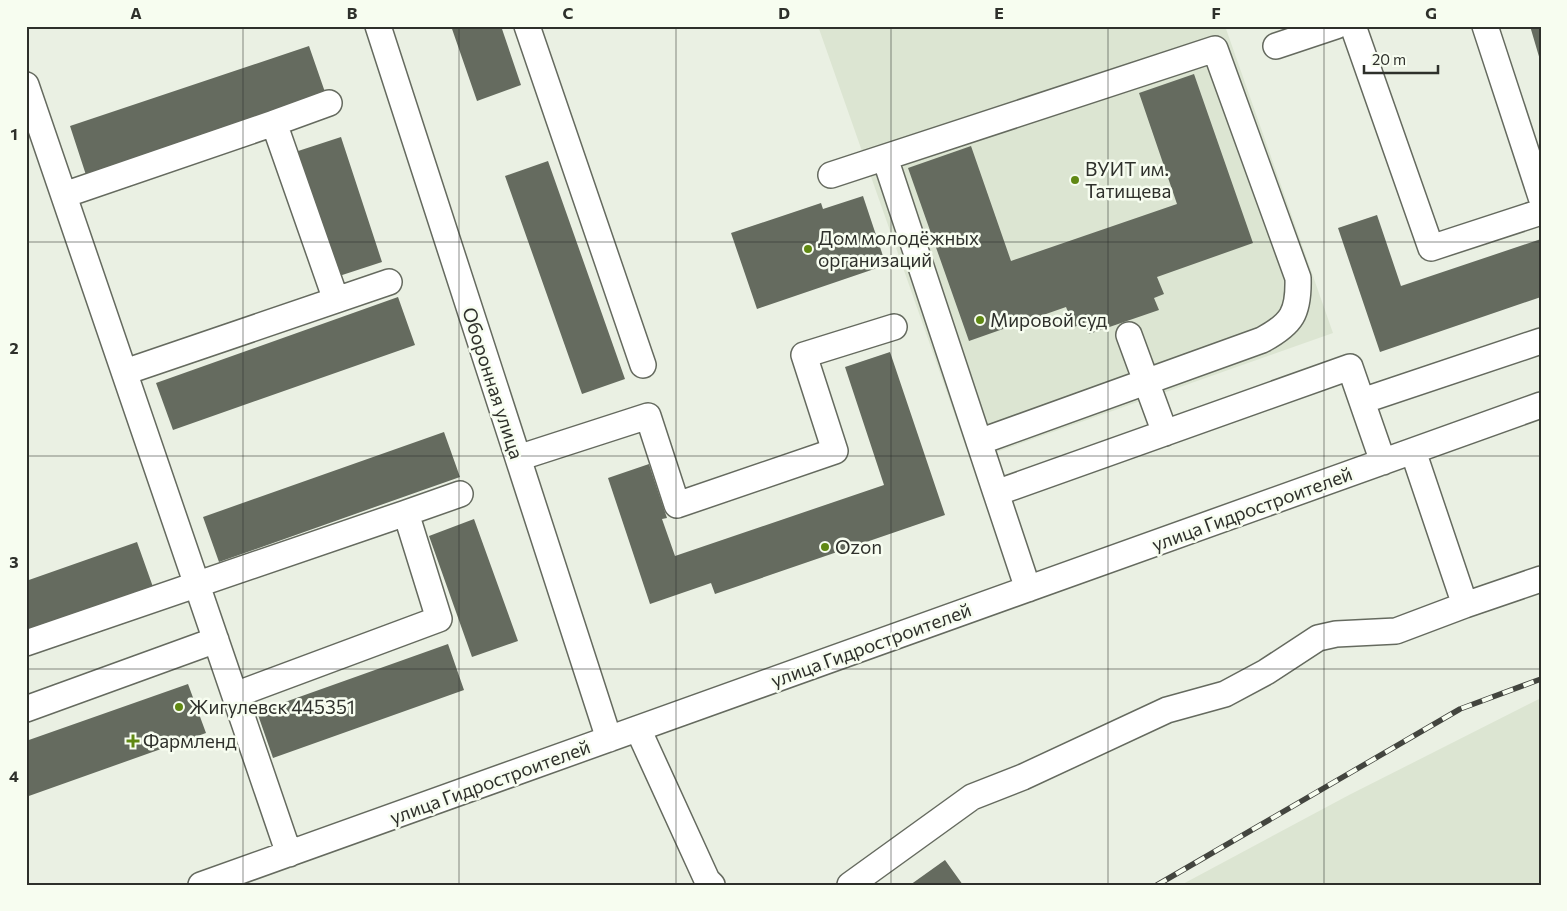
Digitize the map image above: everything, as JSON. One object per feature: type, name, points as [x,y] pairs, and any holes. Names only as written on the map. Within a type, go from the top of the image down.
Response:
[{"type":"street","name":"Оборонная улица","points":[[378,26],[609,739]]},
{"type":"street","points":[[527,26],[643,365]]},
{"type":"street","points":[[1276,46],[1336,26]]},
{"type":"street","points":[[1353,26],[1431,248],[1541,212]]},
{"type":"street","points":[[1485,26],[1541,196]]},
{"type":"street","points":[[831,175],[1215,49],[1298,278],[1299,300],[1293,316],[1274,334],[979,442]]},
{"type":"street","points":[[28,97],[64,195],[289,854]]},
{"type":"street","points":[[64,195],[329,103]]},
{"type":"street","points":[[274,123],[336,300]]},
{"type":"street","points":[[885,158],[1028,589]]},
{"type":"street","points":[[125,372],[389,282]]},
{"type":"street","points":[[518,458],[648,416],[677,505],[835,452],[804,355],[894,327]]},
{"type":"street","points":[[1129,335],[1166,433]]},
{"type":"street","points":[[1362,401],[1541,341]]},
{"type":"street","points":[[996,493],[1350,367],[1383,462]]},
{"type":"street","name":"улица Гидростроителей","points":[[201,885],[1541,405]]},
{"type":"street","points":[[1413,451],[1465,605]]},
{"type":"street","points":[[26,643],[460,494]]},
{"type":"street","points":[[235,694],[439,619],[406,513]]},
{"type":"street","points":[[850,885],[972,797],[1023,777],[1167,710],[1225,694],[1266,672],[1318,638],[1336,634],[1396,632],[1465,605],[1541,579]]},
{"type":"street","points":[[26,709],[216,640]]},
{"type":"street","points":[[638,728],[707,880],[712,885]]},
{"type":"shaded area","name":"ВУИТ им. Татищева","points":[[818,26],[1225,26],[1333,333],[971,461]]},
{"type":"shaded area","points":[[1541,698],[1541,885],[1181,885],[1349,795]]},
{"type":"building","points":[[451,26],[501,26],[521,85],[477,101]]},
{"type":"building","points":[[1530,26],[1541,26],[1541,60],[1540,60]]},
{"type":"building","points":[[309,46],[326,95],[86,175],[70,126]]},
{"type":"building","points":[[1194,74],[1253,243],[1157,277],[1164,294],[1154,298],[1159,310],[1089,334],[1085,323],[1074,327],[1066,307],[969,341],[908,168],[971,146],[1011,261],[1177,204],[1139,93]]},
{"type":"building","points":[[341,137],[382,262],[333,278],[292,153]]},
{"type":"building","points":[[548,161],[625,379],[582,394],[505,176]]},
{"type":"building","name":"Дом молодёжных организаций","points":[[863,196],[886,265],[757,309],[731,233],[821,203],[823,209]]},
{"type":"building","points":[[1377,215],[1401,286],[1541,239],[1541,297],[1380,352],[1338,228]]},
{"type":"building","points":[[398,297],[415,345],[173,430],[156,383]]},
{"type":"building","points":[[890,352],[945,515],[715,594],[711,583],[650,604],[608,478],[649,464],[667,518],[662,519],[675,556],[884,485],[845,367]]},
{"type":"building","points":[[444,432],[460,477],[219,562],[203,517]]},
{"type":"building","points":[[474,519],[518,641],[472,657],[429,536]]},
{"type":"building","points":[[137,542],[153,587],[26,631],[26,581]]},
{"type":"building","points":[[448,644],[464,690],[273,758],[257,712]]},
{"type":"building","points":[[188,684],[206,733],[26,797],[26,741]]},
{"type":"building","points":[[945,860],[963,885],[910,885]]},
{"type":"railway","points":[[1157,885],[1460,709],[1541,679]]},
{"type":"place","name":"ВУИТ им. Татищева","points":[[1075,180]]},
{"type":"place","name":"Дом молодёжных организаций","points":[[808,249]]},
{"type":"place","name":"Мировой суд","points":[[980,320]]},
{"type":"place","name":"Ozon","points":[[825,547]]},
{"type":"place","name":"Жигулевск 445351","points":[[179,707]]},
{"type":"place","name":"Фармленд","points":[[133,741]]}]
